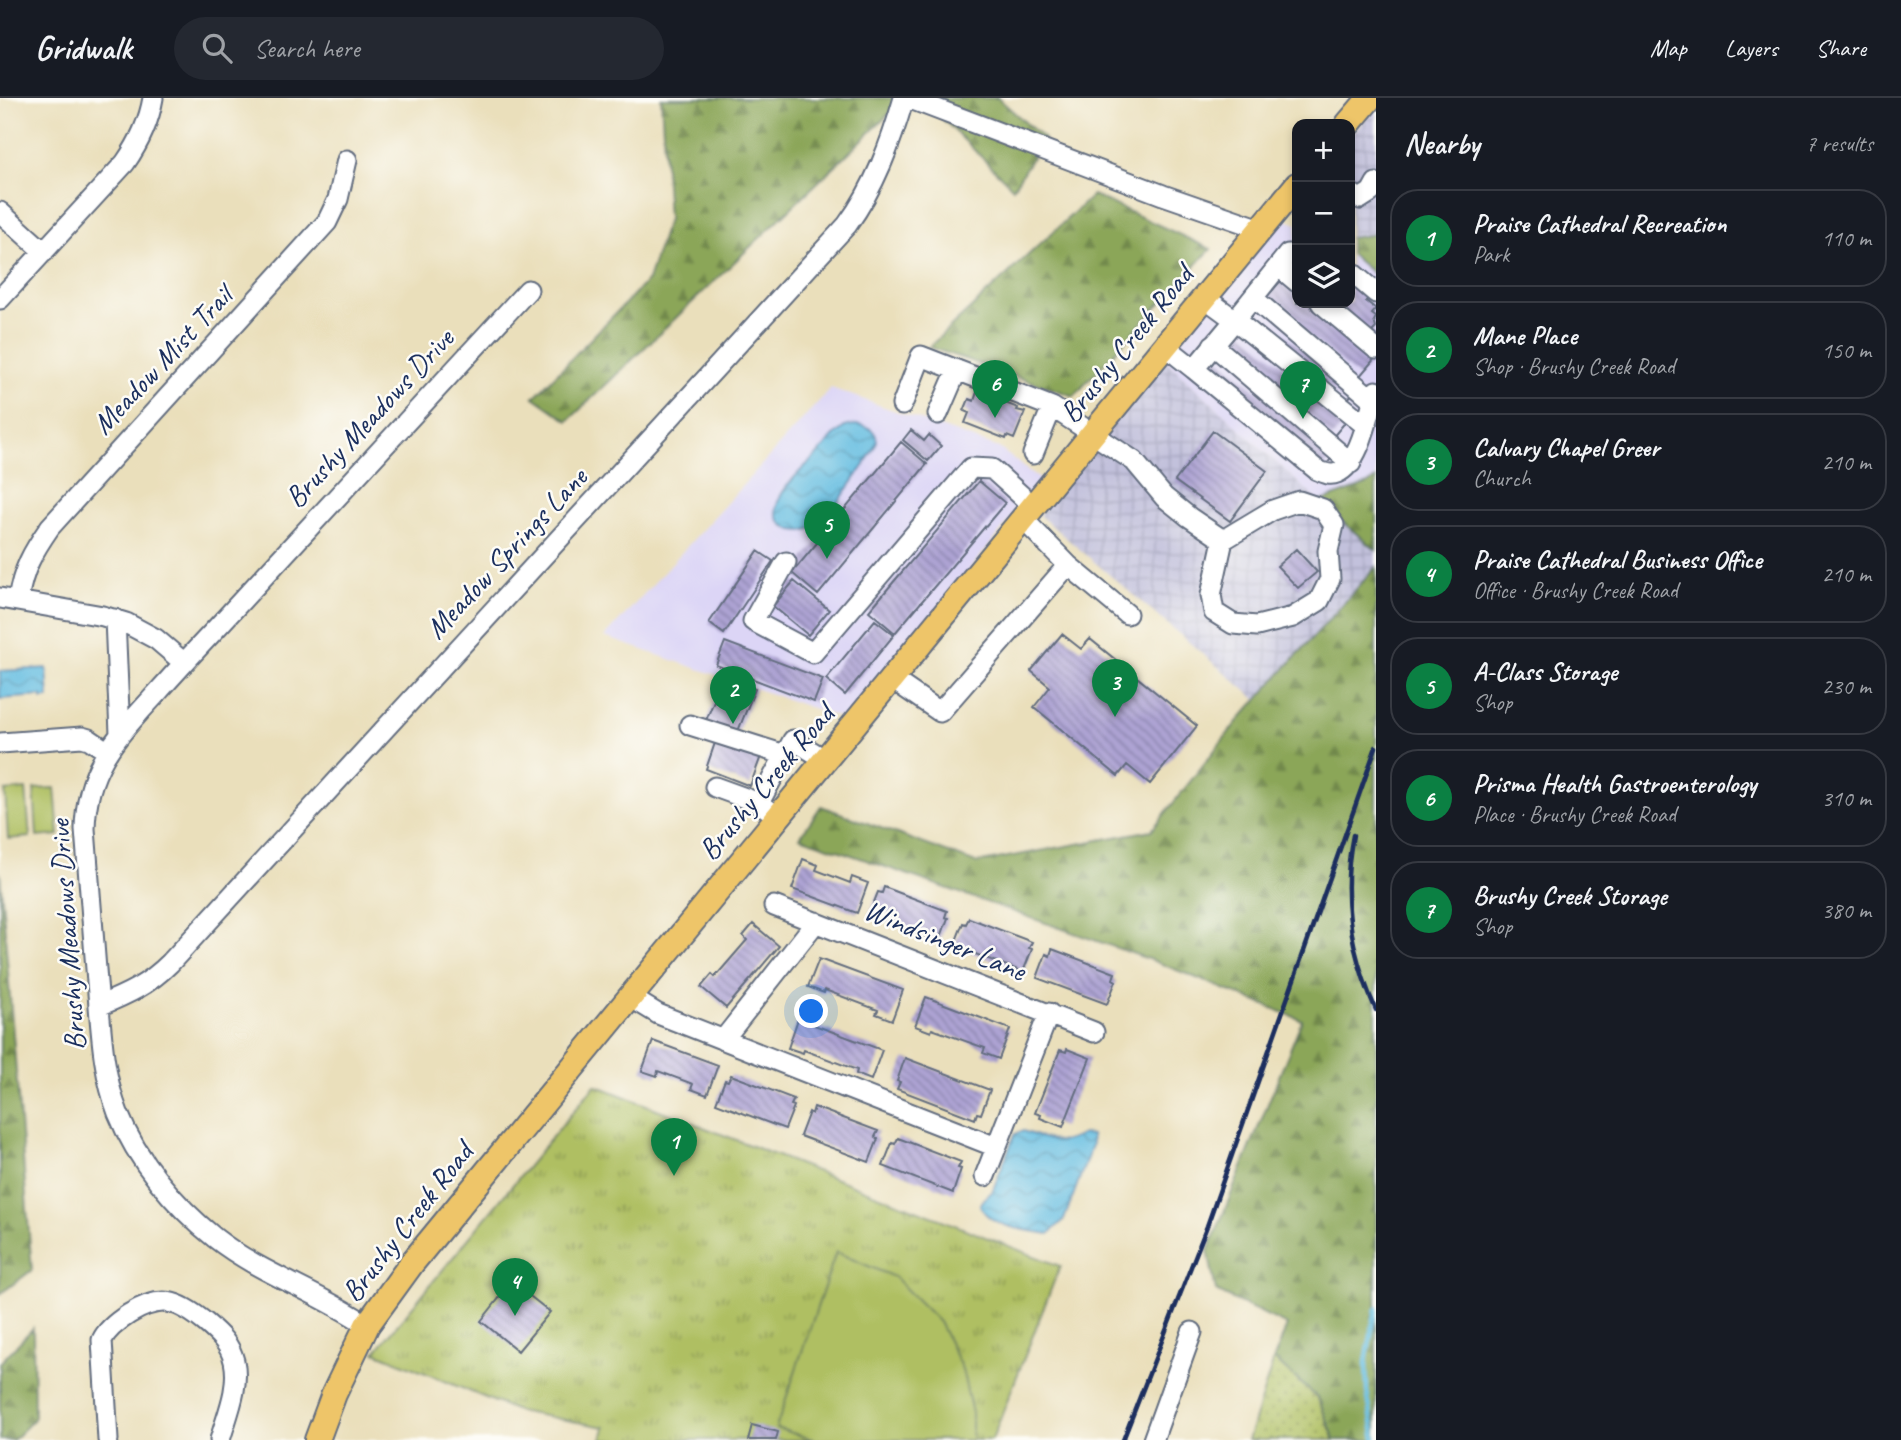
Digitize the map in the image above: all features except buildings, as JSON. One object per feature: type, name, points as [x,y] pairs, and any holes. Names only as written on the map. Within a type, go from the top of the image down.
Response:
[{"type":"main road","points":[[1352,119],[1370,98]]},
{"type":"main road","name":"Brushy Creek Road","points":[[317,1440],[334,1394],[367,1325],[412,1263],[630,998],[769,810],[826,760],[1292,191]]},
{"type":"street","points":[[0,299],[125,163],[146,127],[153,98]]},
{"type":"street","points":[[906,98],[1261,229]]},
{"type":"street","name":"Meadow Springs Lane","points":[[99,1006],[138,990],[170,963],[847,225],[873,184],[906,98]]},
{"type":"street","name":"Meadow Mist Trail","points":[[9,599],[50,527],[327,222],[338,199],[346,160]]},
{"type":"street","points":[[1355,196],[1360,199],[1371,192],[1376,183]]},
{"type":"street","points":[[0,212],[44,252]]},
{"type":"street","points":[[1194,369],[1288,254],[1292,254]]},
{"type":"street","points":[[1278,266],[1292,278]]},
{"type":"street","points":[[1355,275],[1376,293]]},
{"type":"street","name":"Brushy Meadows Drive","points":[[367,1325],[348,1312],[265,1270],[235,1252],[197,1223],[168,1192],[134,1146],[118,1112],[106,1065],[85,829],[86,812],[92,782],[107,752],[120,734],[183,662],[528,290]]},
{"type":"street","points":[[1205,298],[1365,425]]},
{"type":"street","points":[[1165,346],[1317,470],[1328,475],[1337,473],[1351,463],[1375,395],[1253,298]]},
{"type":"street","points":[[1327,308],[1376,349]]},
{"type":"street","points":[[1213,345],[1351,463]]},
{"type":"street","points":[[902,405],[921,356],[1052,407],[1134,461],[1164,498],[1223,540]]},
{"type":"street","points":[[938,414],[957,370]]},
{"type":"street","points":[[1033,454],[1052,407]]},
{"type":"street","points":[[786,562],[753,621],[813,653],[971,468],[992,469],[1068,565],[1127,614]]},
{"type":"street","points":[[1299,501],[1311,505],[1322,509],[1334,525],[1328,551],[1331,579],[1319,601],[1293,617],[1257,626],[1233,624],[1214,612],[1210,594],[1223,540],[1273,510],[1299,501]]},
{"type":"street","points":[[892,679],[940,712],[1068,565]]},
{"type":"street","points":[[9,599],[126,623],[149,635],[183,662]]},
{"type":"street","points":[[115,620],[120,734]]},
{"type":"street","points":[[690,724],[785,755]]},
{"type":"street","points":[[1,743],[82,737],[107,752]]},
{"type":"street","points":[[715,787],[769,810],[785,755],[793,740],[826,760]]},
{"type":"street","name":"Windsinger Lane","points":[[775,906],[1094,1032]]},
{"type":"street","points":[[723,1040],[816,922]]},
{"type":"street","points":[[630,998],[658,1014],[996,1147]]},
{"type":"street","points":[[985,1176],[1049,1013]]},
{"type":"street","points":[[108,1440],[102,1340],[105,1334],[127,1315],[148,1304],[164,1301],[183,1306],[198,1317],[222,1338],[232,1356],[236,1372],[235,1389],[220,1440]]},
{"type":"street","points":[[1153,1440],[1192,1332]]},
{"type":"shaded area","points":[[1376,106],[1376,234],[1355,237],[1355,182],[1355,131]]},
{"type":"shaded area","points":[[1282,218],[1292,222],[1292,308],[1355,308],[1355,259],[1376,276],[1376,479],[1319,502],[1165,360]]},
{"type":"shaded area","points":[[1165,360],[1319,502],[1376,550],[1376,566],[1257,700],[1039,515]]},
{"type":"shaded area","points":[[831,388],[999,448],[1042,481],[847,720],[605,637]]},
{"type":"green space","points":[[661,98],[906,98],[568,421],[534,397],[648,280],[668,219]]},
{"type":"green space","points":[[921,98],[998,98],[1044,139],[1013,188]]},
{"type":"green space","points":[[1093,195],[1211,249],[1074,396],[929,347]]},
{"type":"green space","points":[[1376,234],[1376,276],[1355,258],[1355,237]]},
{"type":"green space","points":[[1376,479],[1376,550],[1319,502]]},
{"type":"green space","points":[[1376,567],[1376,1440],[1335,1440],[1318,1398],[1274,1359],[1287,1325],[1216,1291],[1208,1251],[1302,1020],[1154,961],[800,837],[821,806],[976,863],[1152,830],[1237,722]]},
{"type":"green space","points":[[55,788],[59,835],[37,837],[34,789]]},
{"type":"green space","points":[[26,789],[30,837],[8,839],[5,791]]},
{"type":"green space","points":[[0,872],[32,1270],[0,1294]]},
{"type":"green space","points":[[595,1085],[1060,1266],[992,1440],[602,1440],[605,1427],[517,1411],[375,1352]]},
{"type":"green space","points":[[836,1252],[894,1277],[939,1322],[962,1369],[972,1413],[972,1440],[815,1440],[776,1428]]},
{"type":"green space","points":[[33,1328],[34,1419],[13,1440],[0,1440],[0,1363]]},
{"type":"green space","points":[[1274,1359],[1318,1398],[1335,1440],[1248,1440]]},
{"type":"water","points":[[858,425],[871,429],[877,441],[858,474],[830,512],[814,527],[801,530],[788,528],[779,520],[776,511],[784,491],[839,431],[847,426]]},
{"type":"water","points":[[47,668],[49,698],[42,699],[42,696],[0,699],[0,671]]},
{"type":"water","points":[[1023,1131],[1060,1141],[1067,1141],[1082,1134],[1091,1135],[1092,1145],[1064,1220],[1049,1234],[1000,1223],[991,1219],[980,1205],[992,1192],[1015,1134]]},
{"type":"waterway","points":[[1375,1440],[1367,1391],[1366,1362],[1376,1309]]},
{"type":"railway","points":[[1123,1440],[1207,1226],[1376,747]]},
{"type":"railway","points":[[1353,835],[1348,902],[1360,968],[1376,1010]]},
{"type":"place","name":"Prisma Health Gastroenterology","points":[[995,418]]},
{"type":"place","name":"Brushy Creek Storage","points":[[1303,419]]},
{"type":"place","name":"A-Class Storage","points":[[827,559]]},
{"type":"place","name":"Calvary Chapel Greer","points":[[1115,717]]},
{"type":"place","name":"Mane Place","points":[[733,724]]},
{"type":"place","name":"Praise Cathedral Recreation","points":[[674,1176]]},
{"type":"place","name":"Praise Cathedral Business Office","points":[[515,1316]]}]
